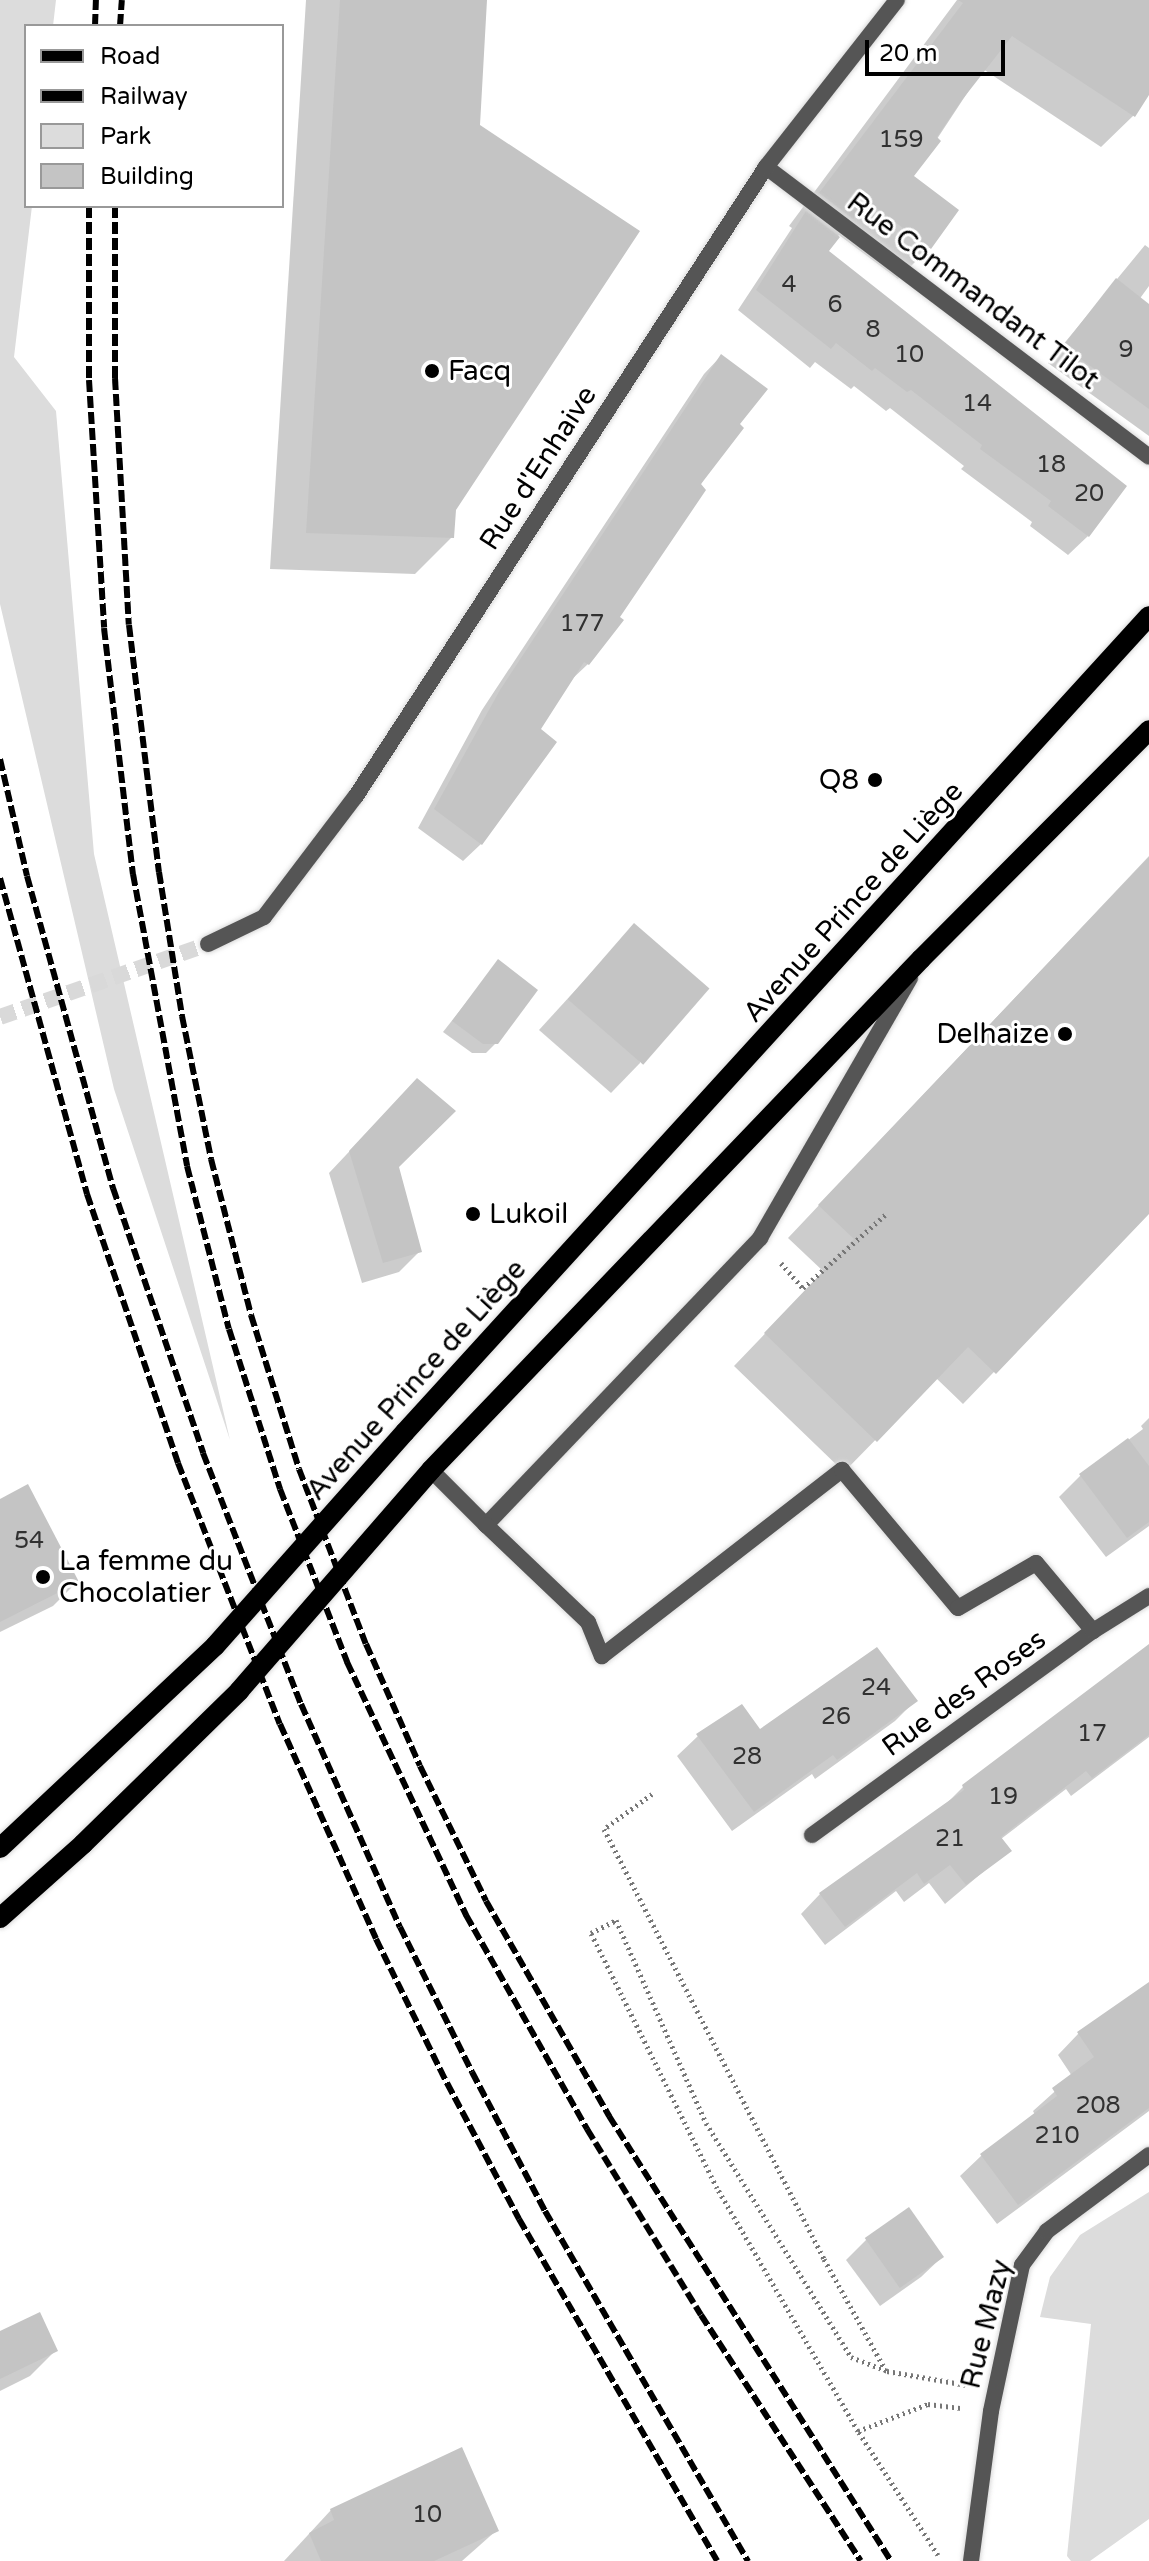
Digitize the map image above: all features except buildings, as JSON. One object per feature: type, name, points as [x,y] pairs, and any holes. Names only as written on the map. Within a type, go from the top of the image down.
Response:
[{"type":"main road","name":"Avenue Prince de Liège","points":[[0,1848],[215,1646],[405,1432],[1149,616]]},
{"type":"main road","points":[[0,1918],[83,1844],[239,1691],[431,1470],[921,959],[1149,730]]},
{"type":"street","name":"Rue d'Enhaive","points":[[208,944],[264,917],[356,796],[766,167],[897,0]]},
{"type":"street","name":"Rue Commandant Tilot","points":[[766,167],[1149,457]]},
{"type":"street","points":[[486,1525],[760,1238],[921,959]]},
{"type":"street","points":[[431,1470],[588,1622],[602,1656],[842,1470],[958,1608],[1036,1563],[1093,1631]]},
{"type":"street","name":"Rue des Roses","points":[[812,1835],[1093,1631],[1149,1596]]},
{"type":"street","name":"Rue Mazy","points":[[971,2561],[995,2390],[1022,2265],[1047,2231],[1149,2155]]},
{"type":"path","points":[[803,1288],[885,1215]]},
{"type":"path","points":[[652,1794],[604,1829],[824,2259],[887,2371]]},
{"type":"path","points":[[942,2561],[858,2431],[717,2188],[591,1933],[616,1920],[706,2123],[851,2357],[887,2371],[995,2390]]},
{"type":"path","points":[[858,2431],[928,2404]]},
{"type":"green space","points":[[0,0],[56,0],[53,24],[24,24],[24,208],[32,208],[14,357],[56,411],[94,854],[230,1440],[114,1089],[0,604]]},
{"type":"green space","points":[[1149,2192],[1149,2519],[1090,2561],[1071,2561],[1067,2556],[1091,2324],[1040,2317],[1050,2277],[1080,2235]]},
{"type":"tunnel","points":[[0,1017],[208,944]]},
{"type":"railway","points":[[95,24],[96,0]]},
{"type":"railway","points":[[120,24],[122,0]]},
{"type":"railway","points":[[89,208],[89,380],[104,628],[133,874],[187,1166],[229,1329],[280,1489],[347,1662],[466,1915],[587,2129],[701,2315],[861,2561]]},
{"type":"railway","points":[[115,208],[115,378],[129,625],[159,872],[182,1016],[211,1159],[251,1315],[299,1469],[366,1644],[420,1766],[486,1901],[609,2116],[891,2561]]},
{"type":"railway","points":[[0,759],[27,876],[113,1188],[203,1453],[301,1704],[400,1927],[472,2072],[545,2211],[748,2561]]},
{"type":"railway","points":[[0,878],[87,1194],[178,1463],[280,1724],[376,1939],[447,2083],[519,2219],[717,2561]]},
{"type":"place","name":"Facq","points":[[432,371]]},
{"type":"place","name":"Q8","points":[[875,780]]},
{"type":"place","name":"Delhaize","points":[[1065,1034]]},
{"type":"place","name":"Lukoil","points":[[473,1214]]},
{"type":"place","name":"La femme du Chocolatier","points":[[43,1577]]}]
